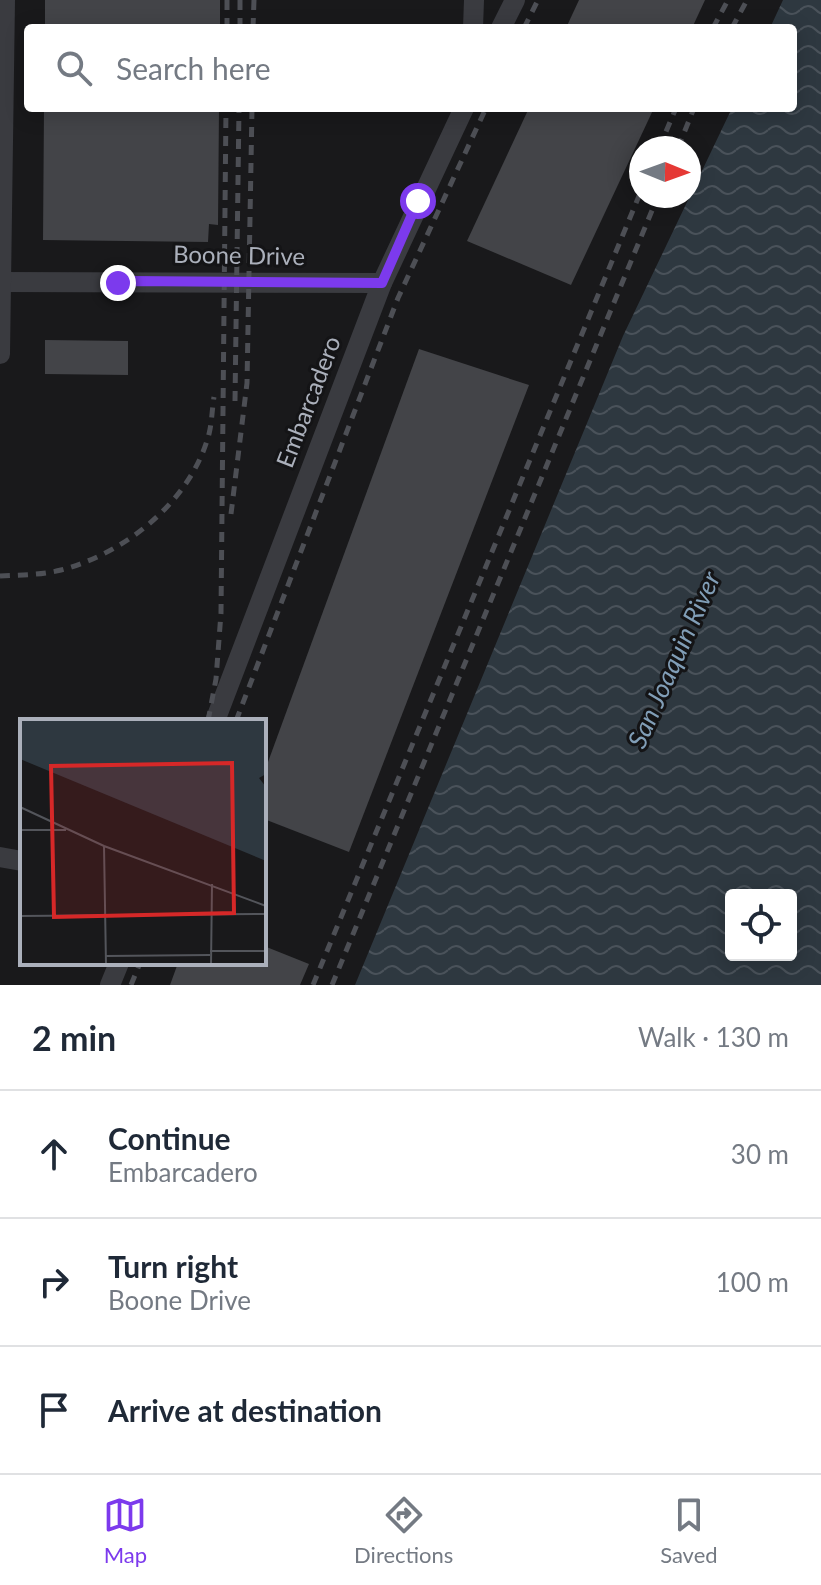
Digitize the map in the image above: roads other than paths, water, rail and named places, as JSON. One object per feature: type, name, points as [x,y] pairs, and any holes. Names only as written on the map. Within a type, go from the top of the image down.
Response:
[{"type":"street","points":[[0,354],[5,0]]},
{"type":"street","points":[[473,24],[474,0]]},
{"type":"street","points":[[503,24],[515,0]]},
{"type":"street","name":"Embarcadero","points":[[216,719],[382,283],[462,112]]},
{"type":"street","name":"Boone Drive","points":[[0,282],[382,283]]},
{"type":"street","points":[[0,857],[20,861]]},
{"type":"street","points":[[110,985],[118,965]]},
{"type":"water","name":"San Joaquin River","points":[[783,0],[821,0],[821,985],[355,985],[623,336],[684,208],[701,208],[701,173],[730,112],[797,112],[797,24],[772,24]]},
{"type":"railway","points":[[227,0],[227,24]]},
{"type":"railway","points":[[240,0],[240,24]]},
{"type":"railway","points":[[253,24],[254,0]]},
{"type":"railway","points":[[526,24],[538,0]]},
{"type":"railway","points":[[715,24],[728,0]]},
{"type":"railway","points":[[734,24],[747,0]]},
{"type":"railway","points":[[208,719],[216,679],[221,613],[226,112]]},
{"type":"railway","points":[[235,401],[239,112]]},
{"type":"railway","points":[[231,514],[247,383],[252,112]]},
{"type":"railway","points":[[237,719],[398,298],[484,112]]},
{"type":"railway","points":[[664,136],[674,112]]},
{"type":"railway","points":[[683,136],[692,112]]},
{"type":"railway","points":[[313,985],[634,208]]},
{"type":"railway","points":[[332,985],[653,208]]},
{"type":"railway","points":[[0,576],[46,573],[85,562],[109,551],[153,521],[187,481],[200,458],[209,434],[214,397]]},
{"type":"railway","points":[[131,985],[139,965]]}]
